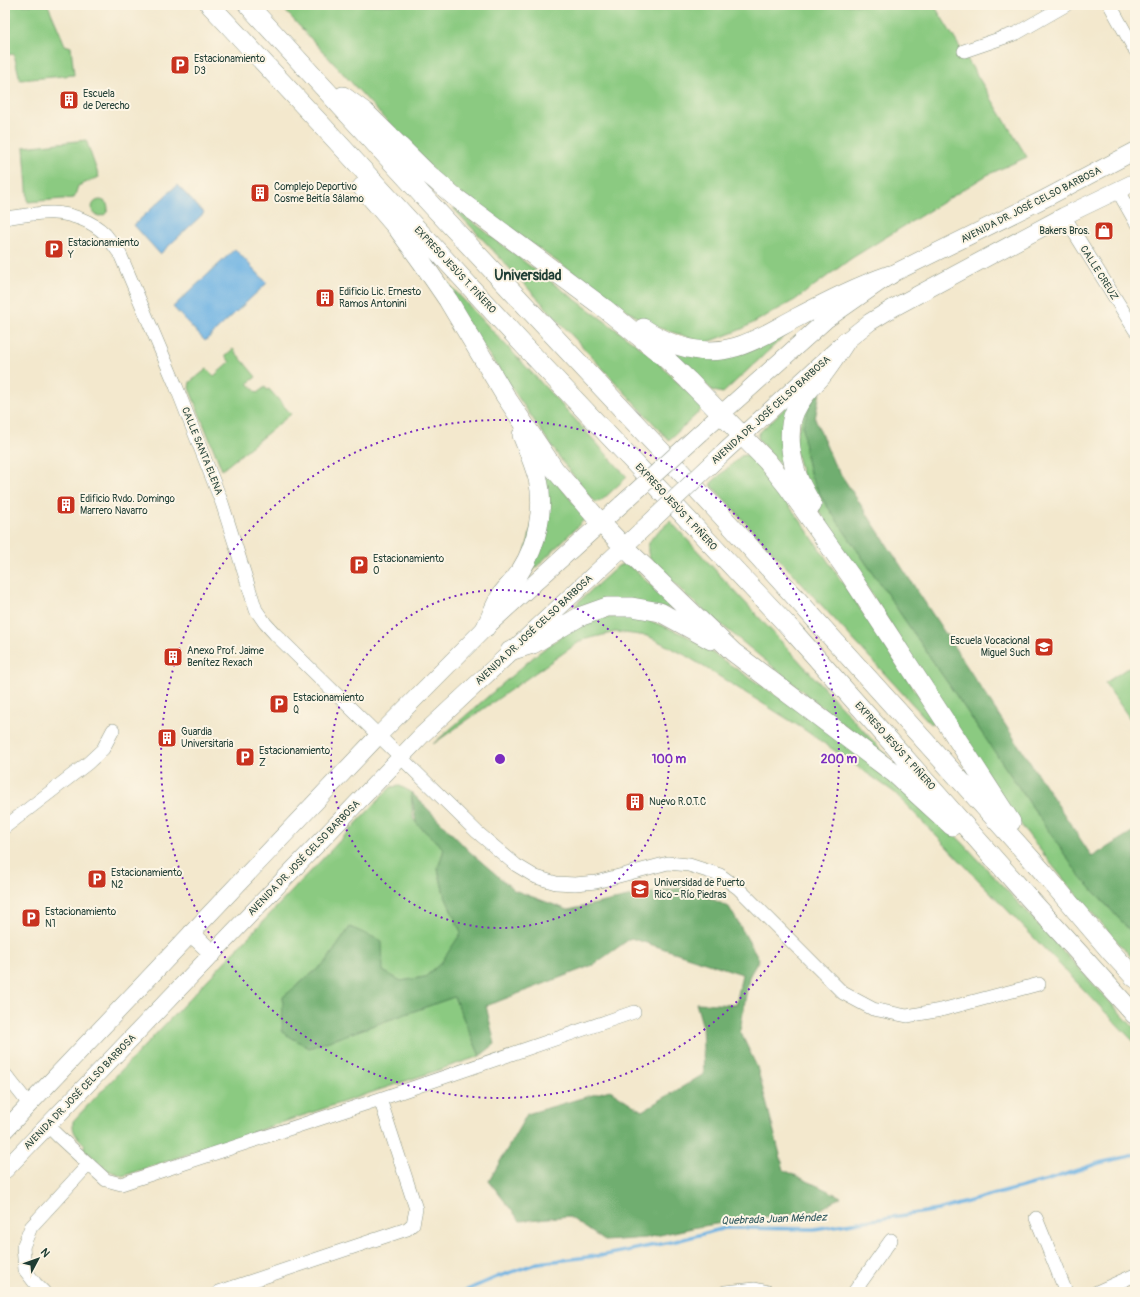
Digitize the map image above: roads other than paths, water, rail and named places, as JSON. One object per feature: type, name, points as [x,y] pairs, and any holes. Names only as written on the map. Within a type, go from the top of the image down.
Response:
[{"type":"highway","name":"EXPRESO JESÚS T. PIÑERO","points":[[210,5],[524,345],[790,628],[1021,889],[1135,1015]]},
{"type":"highway","points":[[248,5],[423,196],[721,515],[1044,872],[1111,952],[1135,978]]},
{"type":"highway","points":[[311,73],[365,112],[426,172],[455,197],[604,308],[662,355],[767,461],[850,575],[1044,872]]},
{"type":"highway","points":[[320,123],[363,188],[398,229],[448,300],[506,397],[555,470],[601,523],[733,652],[895,774],[1021,889]]},
{"type":"highway","points":[[604,308],[672,344],[698,350],[726,349],[736,347],[757,338],[869,282],[890,275]]},
{"type":"highway","points":[[846,342],[822,376],[801,400],[795,412],[791,434],[794,463],[799,480],[850,575]]},
{"type":"highway","points":[[486,627],[501,596],[521,570],[535,540],[540,504],[538,480],[532,460],[506,397]]},
{"type":"highway","points":[[510,651],[533,644],[579,616],[607,607],[632,607],[660,612],[733,652]]},
{"type":"main road","name":"AVENIDA DR. JOSÉ CELSO BARBOSA","points":[[5,1130],[378,736],[486,627],[721,413],[827,319],[890,275],[1040,201],[1135,151]]},
{"type":"main road","name":"AVENIDA DR. JOSÉ CELSO BARBOSA","points":[[5,1170],[423,734],[721,455],[846,342],[870,322],[893,308],[1064,216],[1135,182]]},
{"type":"main road","points":[[191,933],[213,954]]},
{"type":"street","points":[[964,51],[1017,33],[1066,5]]},
{"type":"street","points":[[1110,5],[1135,50]]},
{"type":"street","points":[[1118,191],[1135,221]]},
{"type":"street","name":"CALLE SANTA ELENA","points":[[5,218],[53,213],[73,216],[84,220],[98,229],[104,234],[120,254],[174,381],[222,503],[256,610],[275,634],[378,736],[477,832],[516,865],[536,877],[556,883],[575,884],[596,882],[668,864],[689,865],[720,875],[738,888],[843,993],[873,1009],[907,1016],[941,1010],[1039,984]]},
{"type":"street","name":"CALLE CREUZ","points":[[1064,216],[1135,330]]},
{"type":"street","points":[[5,827],[88,763],[103,749],[113,730]]},
{"type":"street","points":[[48,1126],[88,1165],[106,1180],[121,1184],[380,1099],[634,1012]]},
{"type":"street","points":[[5,1074],[29,1104]]},
{"type":"street","points":[[219,1292],[407,1229],[413,1224],[416,1209],[380,1099]]},
{"type":"street","points":[[44,1292],[25,1270],[23,1247],[31,1227],[88,1165]]},
{"type":"street","points":[[1036,1218],[1066,1292]]},
{"type":"street","points":[[854,1292],[891,1240]]},
{"type":"street","points":[[1097,1292],[1135,1275]]},
{"type":"street","points":[[725,1292],[755,1289],[768,1292]]},
{"type":"water","points":[[177,185],[204,213],[160,254],[134,225]]},
{"type":"water","points":[[235,249],[267,283],[205,341],[173,307]]},
{"type":"waterway","name":"Quebrada Juan Méndez","points":[[462,1292],[497,1277],[538,1263],[605,1255],[676,1241],[725,1228],[814,1229],[938,1210],[1048,1180],[1099,1163],[1135,1155]]},
{"type":"place","name":"Estacionamiento D3","points":[[180,65]]},
{"type":"place","name":"Escuela de Derecho","points":[[69,100]]},
{"type":"place","name":"Complejo Deportivo Cosme Beitía Sálamo","points":[[260,193]]},
{"type":"place","name":"Bakers Bros.","points":[[1104,231]]},
{"type":"place","name":"Estacionamiento Y","points":[[54,249]]},
{"type":"place","name":"Edificio Lic. Ernesto Ramos Antonini","points":[[325,298]]},
{"type":"place","name":"Edificio Rvdo. Domingo Marrero Navarro","points":[[66,505]]},
{"type":"place","name":"Estacionamiento O","points":[[359,565]]},
{"type":"place","name":"Escuela Vocacional Miguel Such","points":[[1044,647]]},
{"type":"place","name":"Anexo Prof. Jaime Benítez Rexach","points":[[173,657]]},
{"type":"place","name":"Estacionamiento Q","points":[[279,704]]},
{"type":"place","name":"Guardia Universitaria","points":[[167,738]]},
{"type":"place","name":"Estacionamiento Z","points":[[245,757]]},
{"type":"place","name":"Nuevo R.O.T.C","points":[[635,802]]},
{"type":"place","name":"Estacionamiento N2","points":[[97,879]]},
{"type":"place","name":"Universidad de Puerto Rico - Río Piedras","points":[[640,889]]},
{"type":"place","name":"Estacionamiento N1","points":[[31,918]]},
{"type":"district","name":"Universidad","points":[[528,275]]}]
